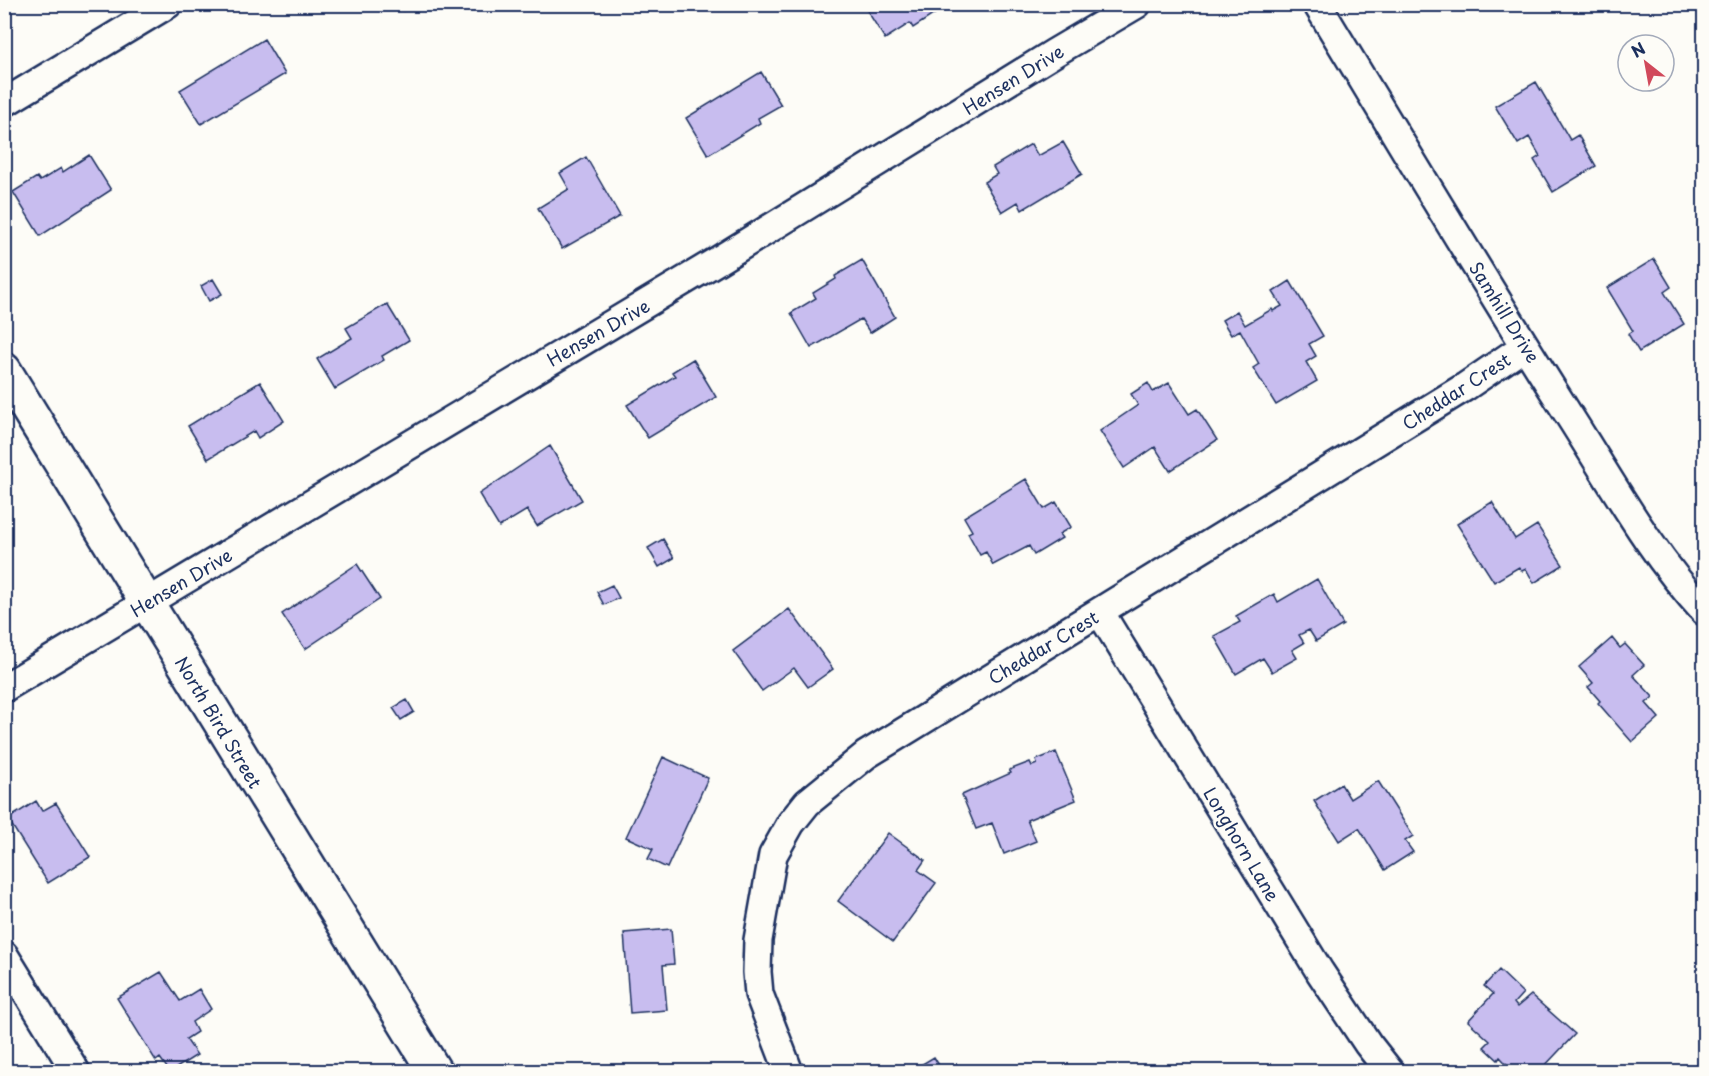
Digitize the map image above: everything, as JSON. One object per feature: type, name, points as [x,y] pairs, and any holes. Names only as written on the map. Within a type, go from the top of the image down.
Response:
[{"type":"street","points":[[4,103],[168,4]]},
{"type":"street","name":"Hensen Drive","points":[[4,688],[717,261],[1137,4]]},
{"type":"street","name":"Samhill Drive","points":[[1317,4],[1526,346],[1657,552],[1704,611]]},
{"type":"street","name":"Cheddar Crest","points":[[789,1071],[759,994],[758,940],[773,855],[791,823],[807,803],[866,755],[1465,387],[1526,346]]},
{"type":"street","name":"North Bird Street","points":[[4,370],[435,1071]]},
{"type":"street","name":"Longhorn Lane","points":[[1100,612],[1320,972],[1368,1044],[1390,1071]]},
{"type":"street","points":[[4,955],[76,1071]]},
{"type":"building","points":[[400,4],[416,4],[403,11]]},
{"type":"building","points":[[476,4],[489,4],[479,10]]},
{"type":"building","points":[[863,4],[950,4],[913,28],[910,23],[885,39]]},
{"type":"building","points":[[264,39],[285,74],[201,124],[180,90]]},
{"type":"building","points":[[761,72],[781,105],[758,118],[760,123],[708,155],[686,118]]},
{"type":"building","points":[[1536,82],[1570,140],[1578,135],[1596,166],[1553,192],[1534,160],[1540,156],[1529,137],[1518,144],[1495,106]]},
{"type":"building","points":[[1063,142],[1082,174],[1022,210],[1018,202],[1002,212],[984,182],[997,174],[993,167],[1031,144],[1038,156]]},
{"type":"building","points":[[89,155],[111,190],[40,236],[13,192],[37,177],[40,181],[61,168],[63,172]]},
{"type":"building","points":[[586,157],[620,216],[562,249],[538,208],[569,189],[560,173]]},
{"type":"building","points":[[1654,259],[1671,287],[1664,292],[1684,324],[1639,352],[1628,334],[1633,331],[1607,288]]},
{"type":"building","points":[[862,260],[895,317],[870,333],[861,319],[811,348],[791,313],[816,298],[813,293],[836,279],[835,276]]},
{"type":"building","points":[[213,279],[222,294],[209,301],[201,286]]},
{"type":"building","points":[[1290,281],[1323,336],[1309,344],[1316,356],[1306,362],[1317,381],[1276,405],[1253,368],[1259,364],[1240,330],[1231,335],[1222,320],[1237,311],[1245,325],[1272,309],[1273,311],[1282,306],[1273,292]]},
{"type":"building","points":[[387,304],[409,340],[382,356],[384,360],[335,389],[317,359],[352,338],[346,328]]},
{"type":"building","points":[[693,359],[716,397],[648,438],[627,405],[675,376],[672,372]]},
{"type":"building","points":[[260,382],[284,421],[258,438],[254,431],[208,459],[188,426]]},
{"type":"building","points":[[1148,383],[1153,392],[1169,383],[1189,414],[1197,409],[1217,440],[1170,471],[1155,447],[1124,468],[1100,431],[1138,405],[1131,394]]},
{"type":"building","points":[[550,446],[582,500],[537,526],[527,510],[499,527],[479,494]]},
{"type":"building","points":[[1026,479],[1044,509],[1056,502],[1071,527],[1059,534],[1062,538],[1034,555],[1029,546],[993,565],[986,552],[980,555],[968,533],[972,531],[964,517]]},
{"type":"building","points":[[1492,502],[1515,539],[1537,525],[1563,565],[1534,583],[1526,569],[1522,571],[1519,567],[1494,582],[1457,524]]},
{"type":"building","points":[[663,539],[674,558],[659,567],[648,548]]},
{"type":"building","points":[[357,564],[380,599],[305,649],[282,614]]},
{"type":"building","points":[[1317,579],[1343,625],[1316,641],[1309,630],[1299,635],[1304,643],[1292,650],[1297,658],[1272,672],[1263,658],[1236,674],[1214,636],[1240,622],[1236,616],[1274,594],[1278,602]]},
{"type":"building","points":[[612,585],[619,598],[604,605],[597,592]]},
{"type":"building","points":[[789,609],[833,669],[808,687],[794,668],[762,691],[733,651]]},
{"type":"building","points":[[1612,638],[1620,648],[1625,644],[1644,665],[1633,675],[1653,697],[1646,703],[1659,718],[1632,742],[1598,703],[1600,701],[1588,687],[1593,683],[1579,667]]},
{"type":"building","points":[[407,700],[414,712],[401,720],[393,708]]},
{"type":"building","points":[[1056,752],[1076,800],[1027,820],[1036,841],[1004,854],[992,823],[976,829],[962,795],[1011,773],[1009,770],[1030,762],[1032,766],[1037,764],[1036,760]]},
{"type":"building","points":[[663,757],[708,778],[667,868],[648,859],[653,849],[626,837]]},
{"type":"building","points":[[1378,781],[1413,836],[1405,841],[1413,852],[1385,870],[1359,828],[1339,841],[1314,801],[1341,784],[1350,799]]},
{"type":"building","points":[[36,801],[42,811],[56,803],[90,857],[48,883],[8,819]]},
{"type":"building","points":[[888,833],[925,860],[918,870],[936,883],[893,942],[838,901]]},
{"type":"building","points":[[671,929],[674,964],[663,965],[667,1010],[630,1013],[624,933]]},
{"type":"building","points":[[1499,970],[1523,993],[1514,1003],[1517,1007],[1531,995],[1575,1034],[1539,1072],[1514,1072],[1500,1057],[1498,1060],[1484,1047],[1490,1041],[1468,1021],[1493,994],[1484,986]]},
{"type":"building","points":[[161,972],[180,1001],[199,989],[211,1009],[192,1022],[197,1032],[186,1039],[197,1055],[170,1072],[160,1058],[156,1061],[117,998]]},
{"type":"building","points":[[934,1057],[943,1072],[909,1072]]}]
